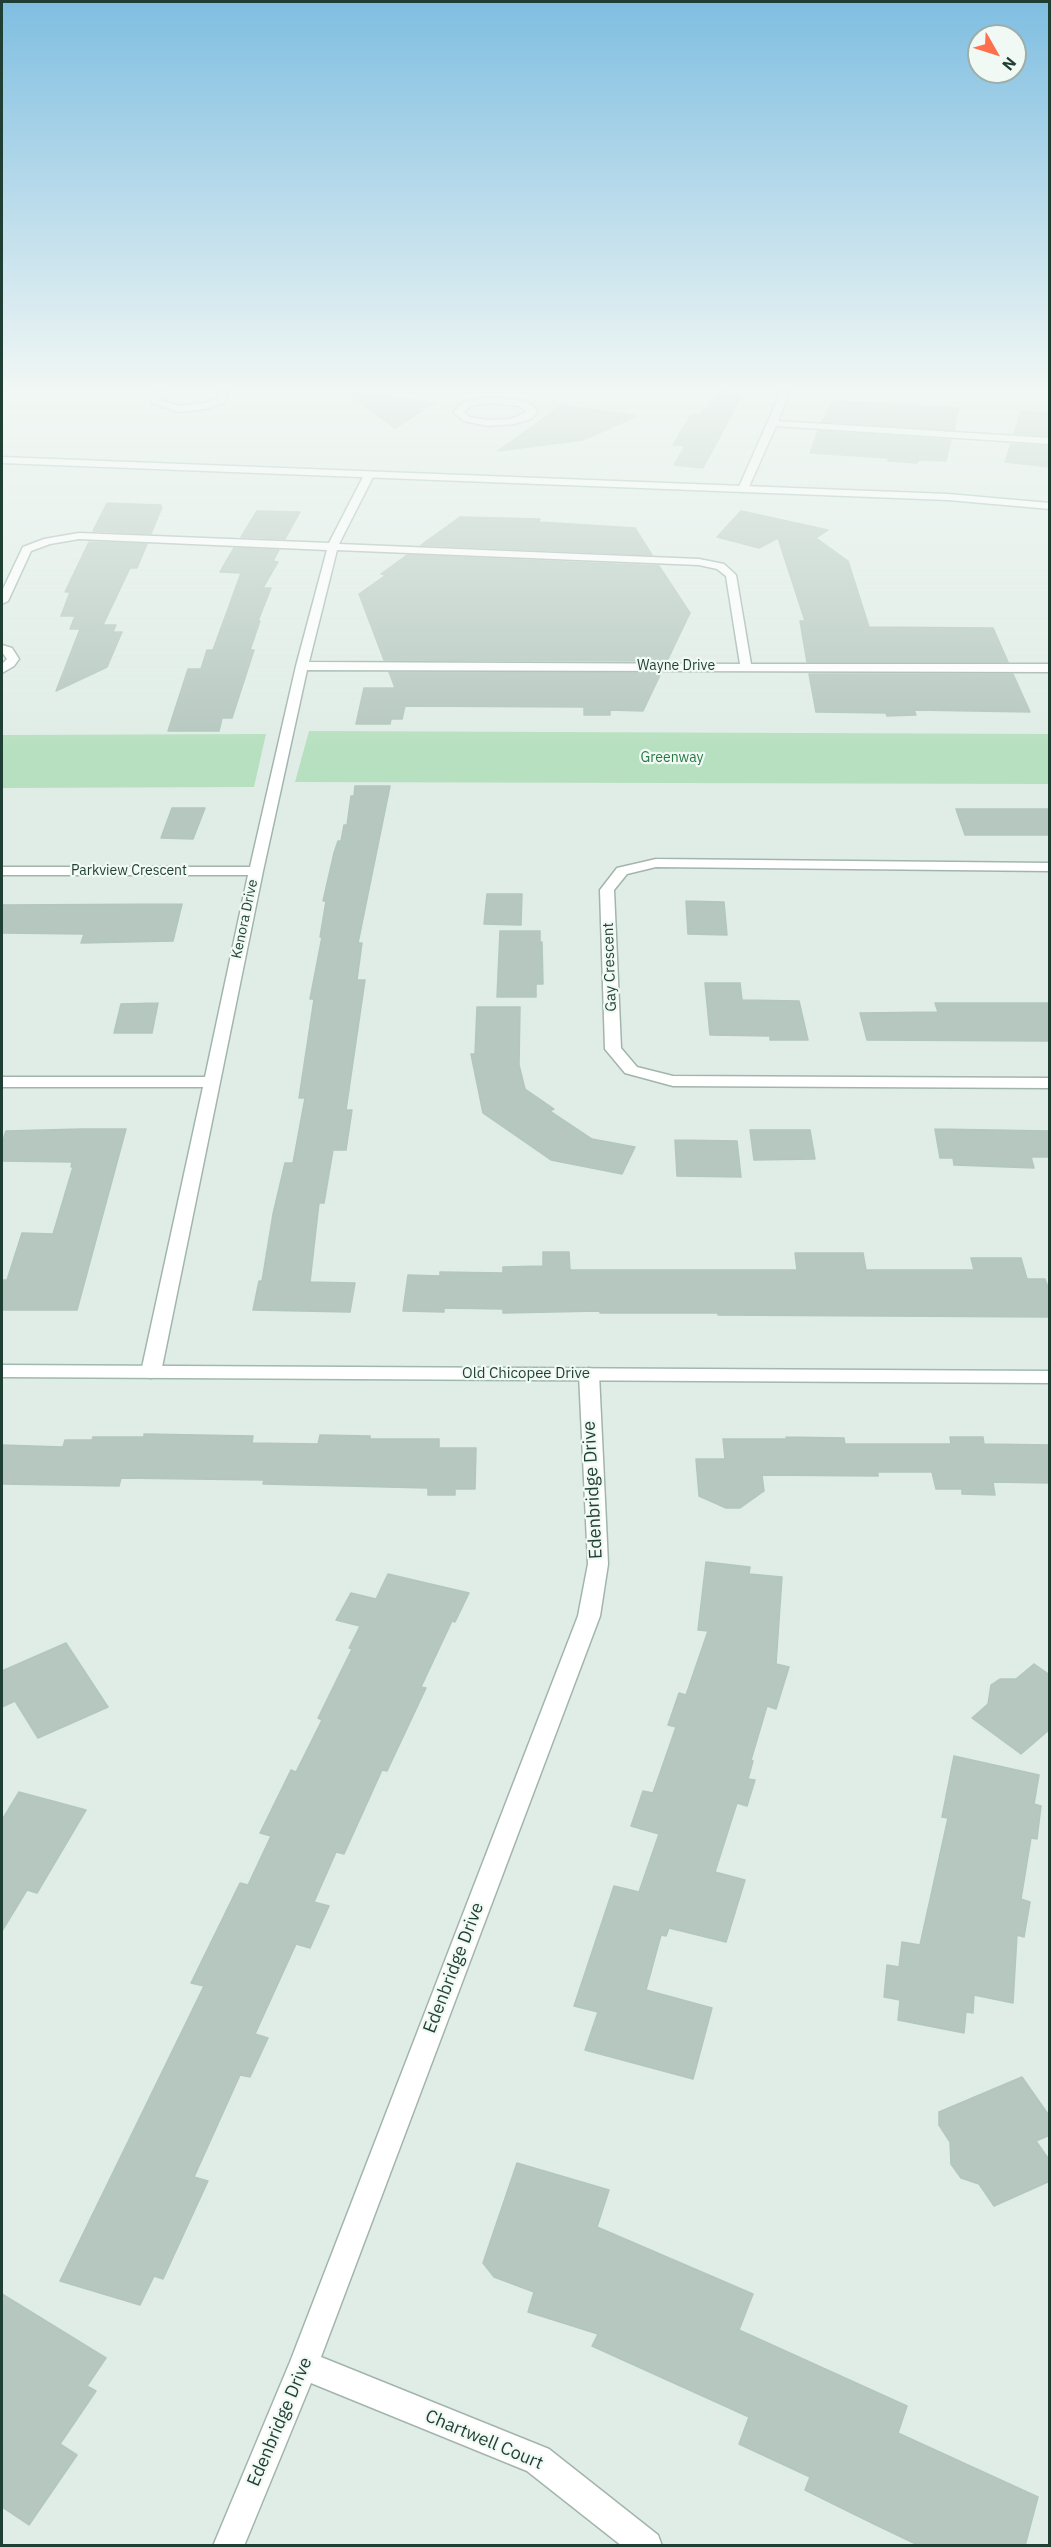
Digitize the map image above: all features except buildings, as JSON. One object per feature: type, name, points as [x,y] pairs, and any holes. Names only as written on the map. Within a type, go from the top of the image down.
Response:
[{"type":"street","name":"Kenora Drive","points":[[151,1372],[256,871],[302,666],[333,546],[351,511]]},
{"type":"street","points":[[2,601],[27,549],[48,541],[79,536],[699,562],[720,567],[731,575],[746,666]]},
{"type":"street","points":[[2,648],[8,650],[13,658],[10,664],[2,669]]},
{"type":"street","name":"Wayne Drive","points":[[302,666],[1050,668]]},
{"type":"street","name":"Gay Crescent","points":[[1050,867],[656,863],[622,871],[607,890],[613,1049],[631,1070],[673,1081],[1050,1083]]},
{"type":"street","name":"Parkview Crescent","points":[[2,871],[256,871]]},
{"type":"street","points":[[2,1082],[211,1082]]},
{"type":"street","name":"Old Chicopee Drive","points":[[2,1371],[1050,1377]]},
{"type":"street","name":"Edenbridge Drive","points":[[228,2546],[304,2365],[589,1616],[598,1564],[588,1406],[589,1374]]},
{"type":"street","name":"Chartwell Court","points":[[304,2365],[538,2460],[647,2546]]},
{"type":"green space","name":"Greenway","points":[[309,731],[1049,734],[1049,784],[295,782]]},
{"type":"green space","points":[[266,734],[254,787],[2,788],[2,735]]}]
